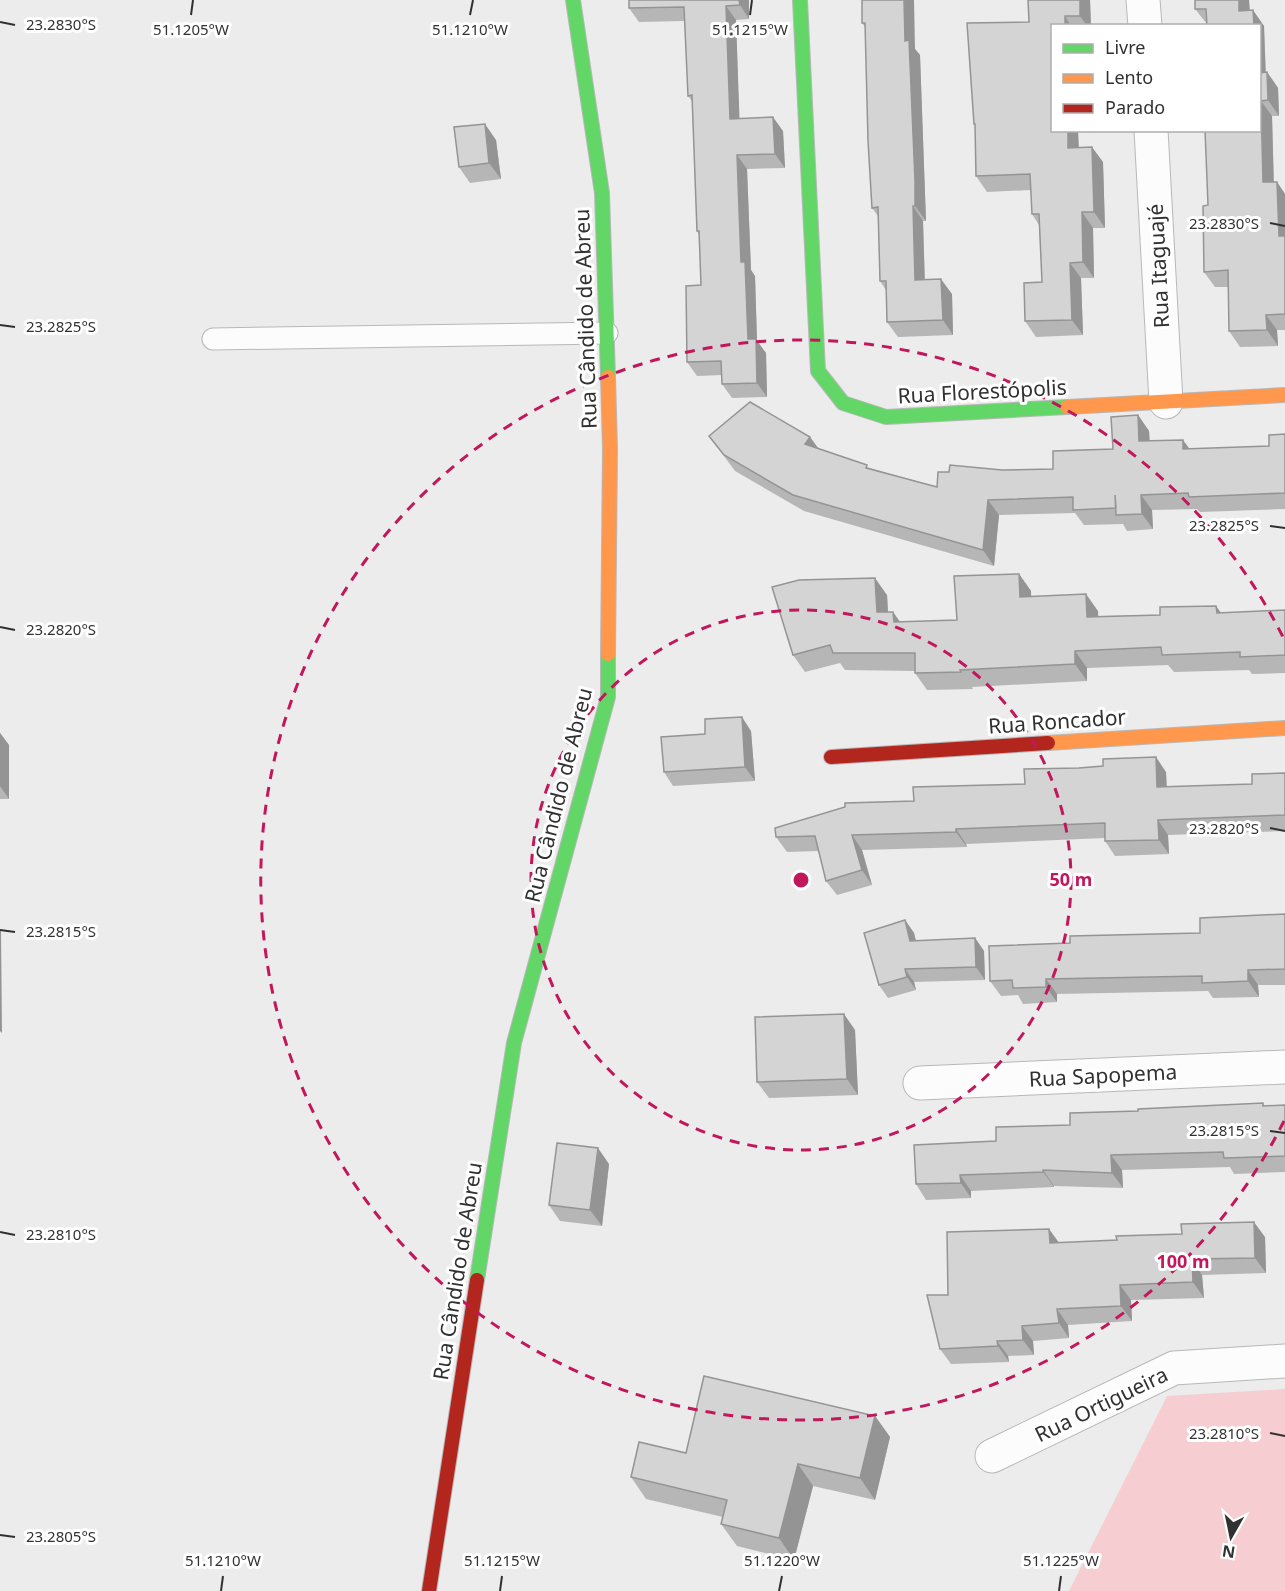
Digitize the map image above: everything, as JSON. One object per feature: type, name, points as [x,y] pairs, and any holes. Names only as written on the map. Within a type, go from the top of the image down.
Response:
[{"type":"street","name":"Rua Cândido de Abreu","points":[[429,1591],[514,1043],[608,697],[610,449],[602,193],[573,0]]},
{"type":"street","name":"Rua Florestópolis","points":[[800,0],[818,371],[843,403],[886,417],[1285,395]]},
{"type":"street","points":[[1143,0],[1145,24]]},
{"type":"street","name":"Rua Itaguajé","points":[[1150,132],[1166,402]]},
{"type":"street","name":"Rua Roncador","points":[[831,757],[1285,728]]},
{"type":"street","name":"Rua Sapopema","points":[[920,1083],[1285,1067]]},
{"type":"street","name":"Rua Ortigueira","points":[[992,1456],[1174,1368],[1285,1361]]},
{"type":"lane","points":[[213,339],[606,333]]},
{"type":"shaded area","points":[[1285,1389],[1285,1591],[1069,1591],[1167,1396]]},
{"type":"building","points":[[629,0],[739,0],[740,5],[726,6],[730,119],[773,117],[775,154],[737,155],[741,262],[745,262],[748,339],[756,339],[757,383],[722,384],[721,361],[687,362],[686,286],[701,285],[692,95],[688,96],[684,7],[629,8]]},
{"type":"building","points":[[862,0],[904,0],[905,41],[909,40],[915,181],[915,206],[913,206],[915,280],[941,279],[943,320],[887,322],[886,281],[880,281],[878,207],[872,208],[865,23],[862,23]]},
{"type":"building","points":[[1028,0],[1080,0],[1080,16],[1065,16],[1065,24],[1051,24],[1051,132],[1068,132],[1068,148],[1092,147],[1094,212],[1082,212],[1083,262],[1070,263],[1072,320],[1025,321],[1024,283],[1042,282],[1039,214],[1032,214],[1030,174],[976,176],[975,124],[967,23],[1029,22]]},
{"type":"building","points":[[1195,0],[1239,0],[1239,11],[1253,10],[1254,24],[1207,24],[1206,9],[1195,9]]},
{"type":"building","points":[[1267,72],[1268,100],[1261,101],[1261,73]]},
{"type":"building","points":[[1261,101],[1263,182],[1277,182],[1279,236],[1285,236],[1285,314],[1266,315],[1267,330],[1229,331],[1228,270],[1204,272],[1203,206],[1208,205],[1205,132],[1261,132]]},
{"type":"building","points":[[485,124],[489,163],[459,167],[454,127]]},
{"type":"building","points":[[750,402],[810,437],[805,444],[867,465],[866,468],[937,487],[938,472],[949,472],[950,465],[1002,470],[1053,469],[1053,451],[1113,449],[1111,417],[1138,415],[1139,441],[1183,440],[1183,449],[1269,446],[1269,435],[1285,434],[1285,493],[1189,497],[1188,493],[1141,495],[1142,514],[1116,515],[1116,508],[1073,510],[1073,497],[988,500],[983,550],[793,495],[724,455],[709,436]]},
{"type":"building","points":[[1019,574],[1020,597],[1086,594],[1087,617],[1160,615],[1160,607],[1216,606],[1217,613],[1285,610],[1285,655],[1240,657],[1240,652],[1162,655],[1161,647],[1075,651],[1075,664],[915,673],[915,653],[833,653],[830,645],[793,655],[772,587],[799,580],[875,578],[877,612],[893,612],[894,622],[957,620],[954,576]]},
{"type":"building","points":[[742,717],[745,767],[664,772],[661,737],[705,734],[705,719]]},
{"type":"building","points":[[1156,757],[1157,787],[1252,784],[1252,774],[1285,773],[1285,815],[1158,820],[1159,840],[1105,841],[1105,823],[956,829],[956,832],[852,835],[862,870],[826,881],[815,836],[776,837],[775,828],[845,807],[845,803],[914,801],[913,787],[1025,784],[1024,769],[1103,766],[1103,759]]},
{"type":"building","points":[[1285,914],[1285,969],[1248,970],[1248,981],[1202,983],[1202,976],[1046,979],[1046,987],[1013,988],[1012,980],[990,981],[989,946],[1070,943],[1070,936],[1200,933],[1200,918]]},
{"type":"building","points":[[905,920],[910,941],[975,938],[976,967],[905,969],[907,977],[879,985],[864,933]]},
{"type":"building","points":[[844,1014],[847,1079],[757,1082],[755,1017]]},
{"type":"building","points":[[1263,1103],[1263,1106],[1285,1105],[1285,1156],[1224,1158],[1223,1152],[1111,1155],[1112,1173],[1043,1170],[1043,1172],[960,1175],[961,1183],[916,1184],[914,1145],[996,1141],[996,1127],[1070,1125],[1070,1113]]},
{"type":"building","points":[[557,1143],[598,1148],[590,1210],[549,1205]]},
{"type":"building","points":[[1254,1222],[1255,1258],[1192,1259],[1193,1282],[1120,1285],[1121,1306],[1057,1309],[1059,1323],[1022,1326],[1023,1340],[997,1341],[998,1346],[940,1349],[927,1295],[948,1295],[947,1232],[1049,1229],[1050,1243],[1117,1240],[1116,1236],[1182,1234],[1181,1224]]},
{"type":"building","points":[[704,1376],[875,1416],[860,1478],[798,1464],[779,1538],[721,1524],[727,1500],[631,1477],[639,1442],[686,1453]]},
{"type":"traffic: fast","points":[[573,0],[602,193],[608,377]]},
{"type":"traffic: fast","points":[[800,0],[818,371],[843,403],[886,417],[1067,407]]},
{"type":"traffic: fast","points":[[477,1280],[514,1043],[608,697],[608,654]]},
{"type":"traffic: slow","points":[[608,377],[610,449],[608,654]]},
{"type":"traffic: slow","points":[[1067,407],[1285,395]]},
{"type":"traffic: slow","points":[[1048,743],[1285,728]]},
{"type":"traffic: jam","points":[[831,757],[1048,743]]},
{"type":"traffic: jam","points":[[429,1591],[477,1280]]}]
